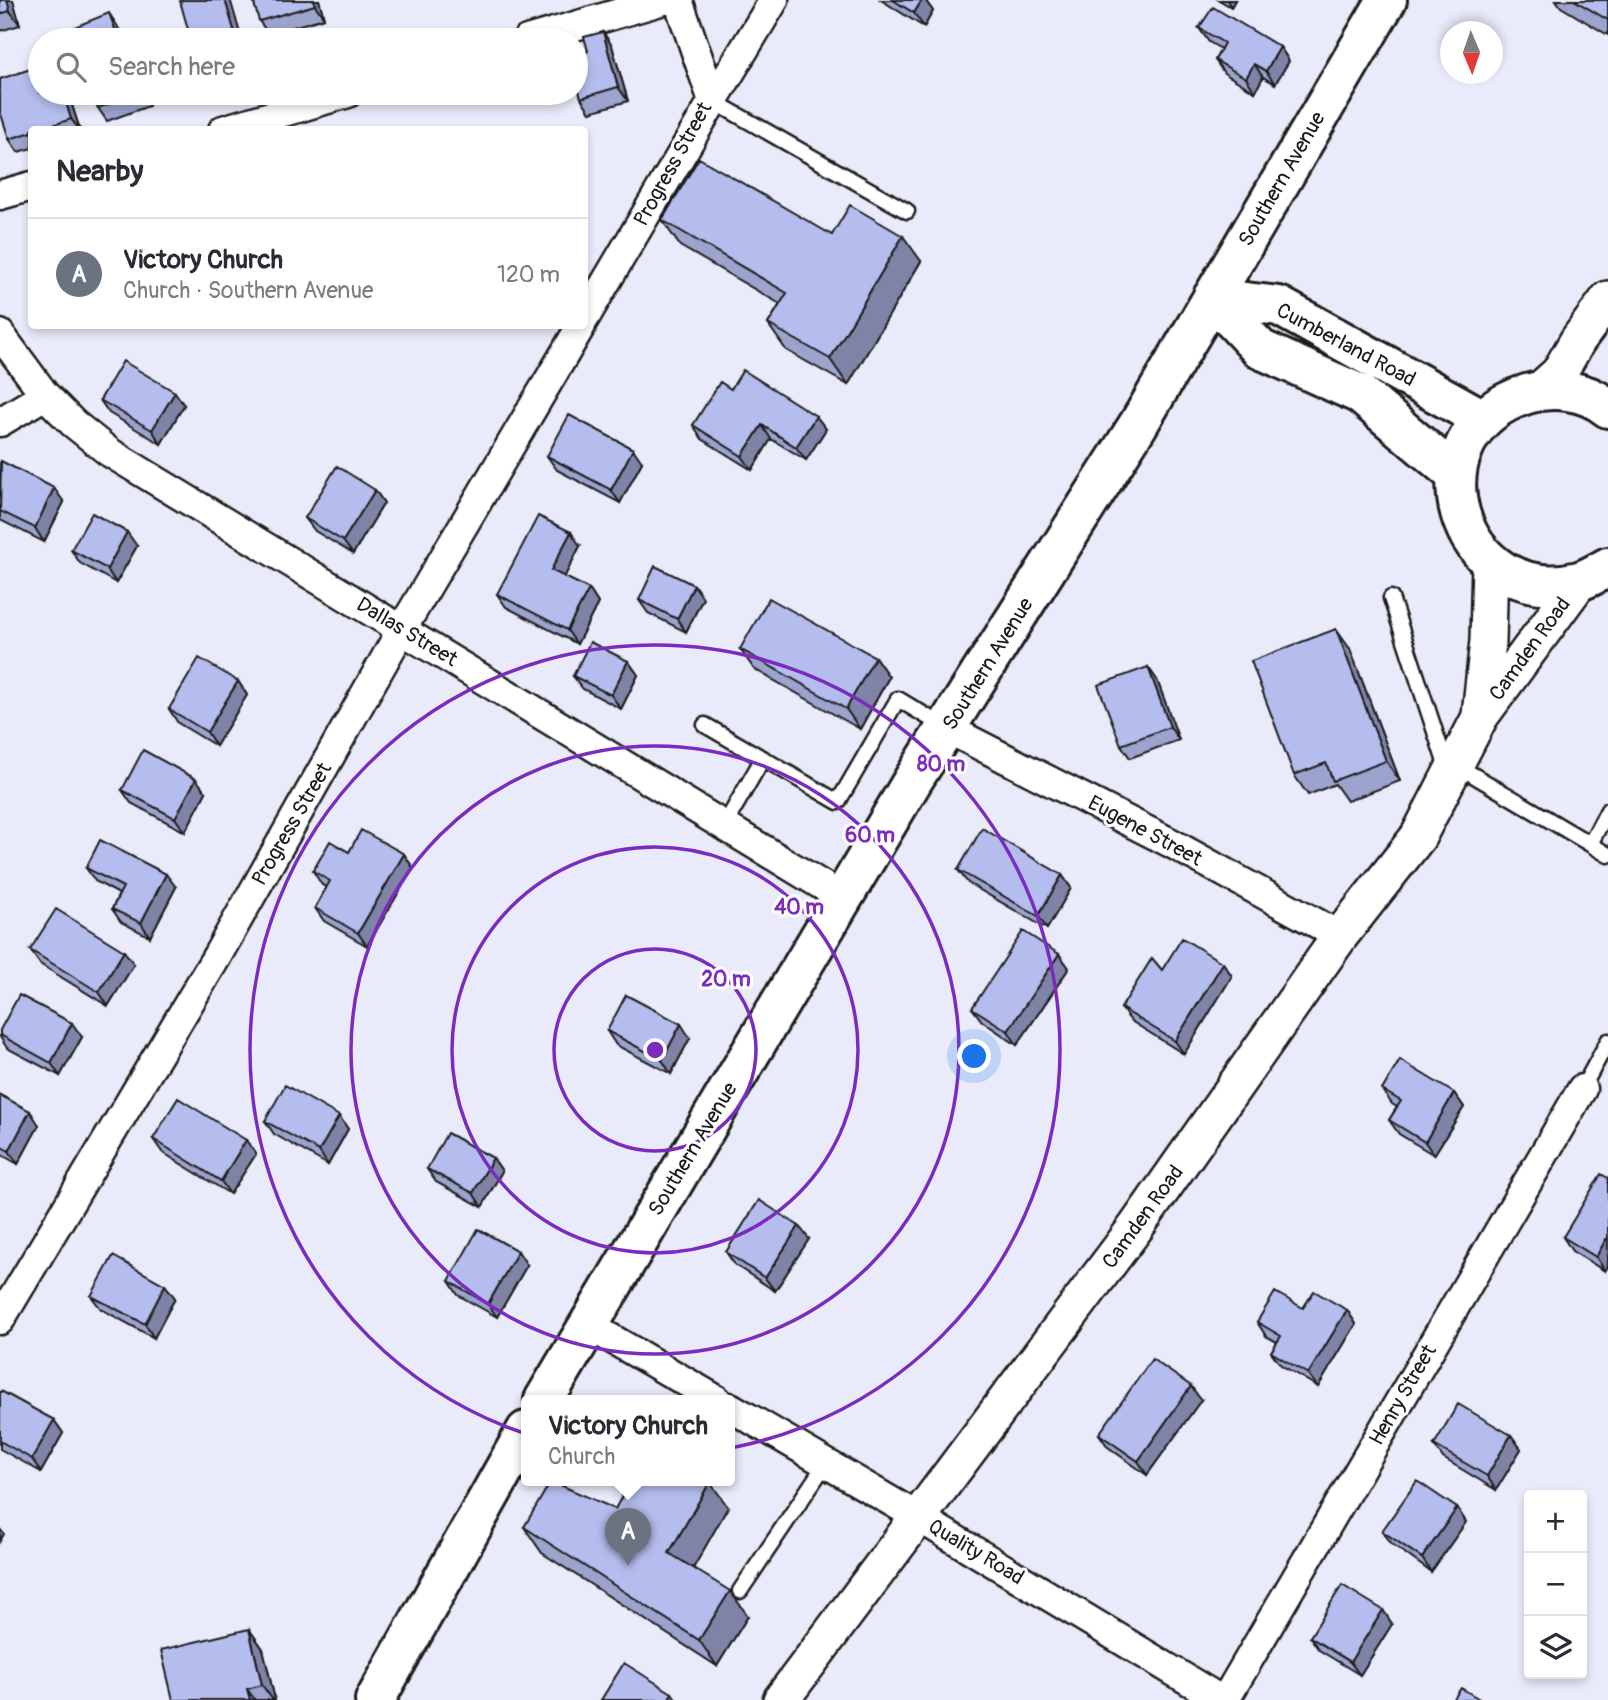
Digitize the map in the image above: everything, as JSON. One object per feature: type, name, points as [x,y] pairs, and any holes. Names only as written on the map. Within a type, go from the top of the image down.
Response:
[{"type":"main road","name":"Southern Avenue","points":[[547,1395],[913,780],[1138,425],[1387,0]]},
{"type":"main road","name":"Cumberland Road","points":[[1212,298],[1279,306],[1483,419]]},
{"type":"main road","name":"Cumberland Road","points":[[1212,298],[1260,349],[1360,394],[1456,475]]},
{"type":"main road","points":[[1594,574],[1549,584],[1517,578],[1490,561],[1469,537],[1457,507],[1456,475],[1465,445],[1483,419],[1509,400],[1540,390],[1572,391],[1608,408]]},
{"type":"main road","points":[[375,1700],[521,1442]]},
{"type":"street","points":[[568,28],[664,0]]},
{"type":"street","name":"Progress Street","points":[[588,312],[713,101],[678,0]]},
{"type":"street","points":[[713,101],[774,0]]},
{"type":"street","points":[[237,126],[307,105]]},
{"type":"street","points":[[0,195],[28,187]]},
{"type":"street","points":[[1540,390],[1559,373],[1578,340],[1608,299]]},
{"type":"street","name":"Progress Street","points":[[0,1320],[217,956],[402,629],[579,329]]},
{"type":"street","name":"Dallas Street","points":[[0,334],[45,395],[73,423],[109,452],[843,898]]},
{"type":"street","points":[[0,422],[45,395]]},
{"type":"street","name":"Camden Road","points":[[1480,717],[1488,641],[1490,561]]},
{"type":"street","name":"Camden Road","points":[[781,1700],[1136,1227],[1340,936],[1418,837],[1480,717],[1594,574]]},
{"type":"street","name":"Eugene Street","points":[[947,729],[1171,843],[1340,936]]},
{"type":"street","name":"Henry Street","points":[[1223,1700],[1581,1089]]},
{"type":"street","points":[[588,1325],[708,1395]]},
{"type":"street","name":"Quality Road","points":[[735,1410],[1223,1700]]},
{"type":"lane","points":[[713,101],[907,211]]},
{"type":"lane","points":[[1391,598],[1452,771],[1608,855]]},
{"type":"lane","points":[[705,725],[838,802],[898,699],[947,729]]},
{"type":"lane","points":[[724,826],[763,758]]},
{"type":"lane","points":[[1590,845],[1608,810]]},
{"type":"lane","points":[[1581,1089],[1608,1041]]},
{"type":"lane","points":[[740,1591],[826,1463]]},
{"type":"building","points":[[0,0],[7,0],[10,11],[0,14]]},
{"type":"building","points":[[225,0],[233,28],[188,28],[180,1]]},
{"type":"building","points":[[253,0],[313,0],[315,5],[259,21]]},
{"type":"building","points":[[893,0],[922,0],[914,13]]},
{"type":"building","points":[[1574,0],[1608,0],[1608,20]]},
{"type":"building","points":[[1213,7],[1280,47],[1266,71],[1254,64],[1246,78],[1215,60],[1224,43],[1199,28]]},
{"type":"building","points":[[109,13],[115,28],[72,28]]},
{"type":"building","points":[[603,32],[618,87],[588,96],[588,51],[588,36]]},
{"type":"building","points":[[28,70],[28,105],[67,105],[71,119],[50,126],[28,126],[28,133],[9,139],[0,111],[0,79]]},
{"type":"building","points":[[699,158],[832,235],[850,205],[903,236],[830,359],[768,324],[787,293],[662,220]]},
{"type":"building","points":[[123,361],[175,392],[152,430],[100,400]]},
{"type":"building","points":[[743,370],[816,416],[796,447],[762,425],[742,456],[693,425],[720,382],[731,389]]},
{"type":"building","points":[[569,415],[633,449],[611,490],[547,456]]},
{"type":"building","points":[[1,461],[54,488],[35,528],[0,511]]},
{"type":"building","points":[[337,466],[375,490],[343,541],[305,518]]},
{"type":"building","points":[[92,513],[127,532],[107,569],[71,550]]},
{"type":"building","points":[[538,516],[571,532],[551,570],[589,589],[567,630],[497,594]]},
{"type":"building","points":[[655,566],[694,585],[677,619],[639,600]]},
{"type":"building","points":[[769,598],[875,657],[846,709],[740,649]]},
{"type":"building","points":[[1336,629],[1386,761],[1333,781],[1326,763],[1294,775],[1251,661]]},
{"type":"building","points":[[590,642],[628,661],[611,695],[573,676]]},
{"type":"building","points":[[199,658],[238,681],[207,732],[169,709]]},
{"type":"building","points":[[1148,667],[1170,727],[1121,745],[1098,685]]},
{"type":"building","points":[[143,750],[196,779],[175,818],[122,790]]},
{"type":"building","points":[[982,828],[1062,875],[1038,916],[958,870]]},
{"type":"building","points":[[361,830],[404,854],[358,933],[315,908],[330,881],[313,871],[330,841],[349,852]]},
{"type":"building","points":[[100,840],[166,874],[141,923],[112,909],[123,887],[86,868]]},
{"type":"building","points":[[56,909],[124,951],[99,992],[30,950]]},
{"type":"building","points":[[1023,931],[1059,954],[1008,1031],[972,1008]]},
{"type":"building","points":[[1182,938],[1223,963],[1175,1041],[1121,1008],[1152,958],[1162,970]]},
{"type":"building","points":[[19,995],[72,1023],[51,1063],[0,1035],[0,1030]]},
{"type":"building","points":[[626,995],[681,1024],[662,1060],[607,1031]]},
{"type":"building","points":[[1400,1060],[1454,1093],[1425,1142],[1389,1120],[1401,1101],[1382,1090]]},
{"type":"building","points":[[285,1085],[339,1116],[319,1151],[265,1121]]},
{"type":"building","points":[[0,1095],[30,1111],[9,1151],[0,1146]]},
{"type":"building","points":[[178,1098],[246,1140],[221,1181],[153,1139]]},
{"type":"building","points":[[447,1133],[493,1158],[473,1193],[427,1169]]},
{"type":"building","points":[[1601,1174],[1608,1178],[1608,1240],[1606,1239],[1596,1257],[1563,1237]]},
{"type":"building","points":[[759,1200],[799,1226],[765,1278],[726,1252]]},
{"type":"building","points":[[478,1229],[518,1251],[488,1304],[449,1281]]},
{"type":"building","points":[[113,1256],[165,1285],[145,1324],[91,1296]]},
{"type":"building","points":[[1314,1291],[1347,1310],[1308,1374],[1271,1352],[1281,1336],[1257,1322],[1275,1292],[1303,1308]]},
{"type":"building","points":[[1152,1359],[1191,1386],[1138,1461],[1099,1434]]},
{"type":"building","points":[[1,1391],[54,1420],[32,1459],[0,1441]]},
{"type":"building","points":[[1458,1404],[1511,1435],[1487,1476],[1434,1445]]},
{"type":"building","points":[[1417,1481],[1457,1508],[1422,1558],[1382,1531]]},
{"type":"building","points":[[548,1486],[562,1486],[615,1509],[628,1486],[708,1486],[669,1553],[730,1591],[699,1640],[524,1527]]},
{"type":"building","points":[[1342,1585],[1383,1610],[1350,1662],[1310,1637]]},
{"type":"building","points":[[249,1629],[262,1685],[247,1689],[250,1700],[173,1700],[161,1650]]},
{"type":"building","points":[[624,1663],[672,1693],[668,1700],[601,1700]]},
{"type":"building","points":[[1461,1688],[1481,1700],[1453,1700]]},
{"type":"place","name":"Victory Church","points":[[628,1566]]}]
